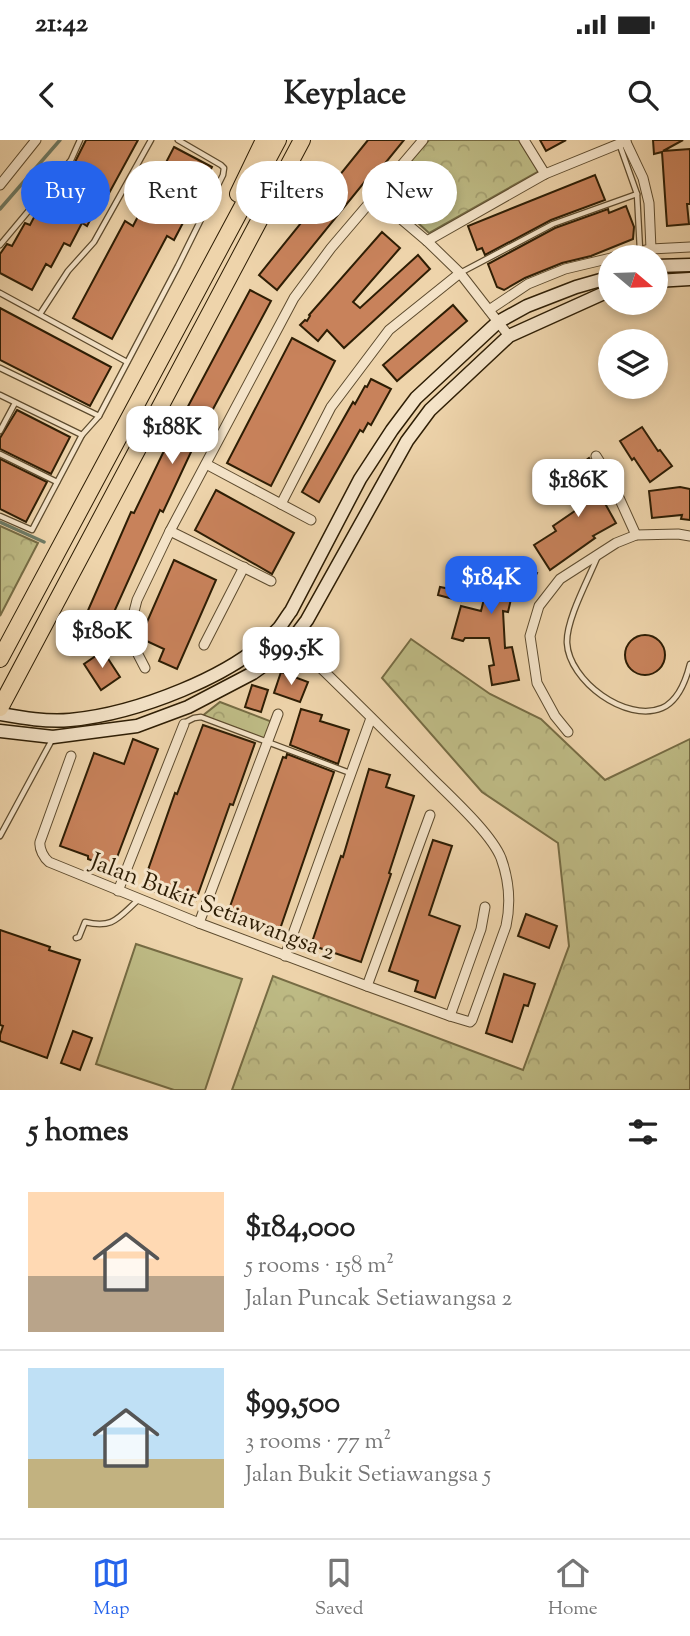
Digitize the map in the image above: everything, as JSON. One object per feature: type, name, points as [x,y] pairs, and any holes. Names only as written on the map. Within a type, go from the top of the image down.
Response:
[{"type":"highway","points":[[225,240],[236,197],[264,140]]},
{"type":"highway","points":[[0,659],[278,140]]},
{"type":"highway","points":[[0,708],[302,140]]},
{"type":"highway","points":[[245,247],[311,140]]},
{"type":"street","points":[[0,185],[36,140]]},
{"type":"street","points":[[404,161],[422,140]]},
{"type":"street","points":[[524,140],[545,174]]},
{"type":"street","points":[[427,241],[545,174],[623,141],[643,178],[649,203],[651,245]]},
{"type":"street","points":[[145,668],[128,635],[137,600],[170,531],[295,298],[362,211]]},
{"type":"street","points":[[407,224],[460,273],[509,336]]},
{"type":"street","points":[[668,248],[690,247]]},
{"type":"street","points":[[488,310],[528,284],[565,269],[598,261]]},
{"type":"street","points":[[668,266],[690,265]]},
{"type":"street","points":[[281,504],[331,407],[389,330],[460,273]]},
{"type":"street","points":[[668,280],[690,279]]},
{"type":"street","points":[[0,714],[27,719],[69,720],[130,709],[174,693],[228,667],[260,644],[279,628],[291,611],[360,479],[416,398],[498,322],[527,306],[598,281]]},
{"type":"street","points":[[0,731],[53,737],[138,726],[188,707],[253,673],[274,658],[307,620],[407,441],[430,410],[509,336],[598,296]]},
{"type":"street","points":[[596,456],[611,480],[636,535]]},
{"type":"street","points":[[206,464],[311,520]]},
{"type":"street","points":[[170,531],[271,581]]},
{"type":"street","points":[[568,732],[555,716],[537,683],[530,636],[539,606],[560,579],[617,542],[636,535],[690,536]]},
{"type":"street","points":[[204,645],[244,567]]},
{"type":"street","points":[[279,628],[371,718],[285,956]]},
{"type":"street","points":[[199,923],[278,714]]},
{"type":"street","name":"Jalan Bukit Setiawangsa 2","points":[[71,755],[39,845],[49,862],[285,956],[467,1022],[472,1020],[506,926],[509,890],[500,857],[487,836],[449,795],[371,718]]},
{"type":"street","points":[[118,891],[184,724]]},
{"type":"street","points":[[367,986],[430,815]]},
{"type":"street","points":[[450,1016],[481,929],[485,907]]},
{"type":"lane","points":[[0,245],[71,160],[80,140]]},
{"type":"lane","points":[[40,314],[68,271],[94,242],[151,140]]},
{"type":"lane","points":[[0,516],[32,530],[82,435],[99,416],[223,175],[221,165],[178,140]]},
{"type":"lane","points":[[623,141],[637,194],[640,245]]},
{"type":"lane","points":[[460,273],[553,224],[637,194]]},
{"type":"lane","points":[[0,293],[127,362]]},
{"type":"lane","points":[[0,368],[99,416]]},
{"type":"lane","points":[[0,395],[82,435]]},
{"type":"lane","points":[[0,430],[15,402]]},
{"type":"lane","points":[[0,454],[57,482]]},
{"type":"lane","points":[[599,554],[571,620],[567,644],[575,670],[590,687],[611,701],[645,711],[663,708],[680,692],[690,664]]},
{"type":"lane","points":[[184,724],[201,717],[351,773]]},
{"type":"lane","points":[[0,836],[53,737]]},
{"type":"lane","points":[[76,938],[79,937],[85,922],[96,925],[111,923],[138,899]]},
{"type":"green space","points":[[429,140],[519,140],[539,171],[457,217],[457,161],[411,161]]},
{"type":"green space","points":[[419,224],[445,224],[429,233]]},
{"type":"green space","points":[[0,526],[38,543],[0,616]]},
{"type":"green space","points":[[411,639],[490,694],[541,719],[605,780],[690,739],[690,1090],[232,1090],[273,976],[523,1070],[569,946],[558,843],[482,792],[382,678]]},
{"type":"green space","points":[[220,702],[275,723],[268,743],[201,717]]},
{"type":"green space","points":[[136,944],[242,979],[205,1090],[174,1090],[96,1064]]},
{"type":"building","points":[[86,140],[138,140],[127,161],[124,161],[110,191],[110,161],[76,161]]},
{"type":"building","points":[[368,140],[404,140],[387,161],[362,161],[362,185],[348,202],[348,165]]},
{"type":"building","points":[[540,140],[566,140],[546,151]]},
{"type":"building","points":[[653,140],[683,140],[663,151],[690,149],[690,204],[687,204],[689,224],[667,226],[662,152],[654,154]]},
{"type":"building","points":[[174,147],[201,161],[167,161]]},
{"type":"building","points":[[595,175],[605,200],[551,220],[485,255],[482,248],[477,250],[468,226]]},
{"type":"building","points":[[626,206],[634,227],[633,239],[618,245],[598,245],[598,253],[562,263],[504,290],[497,287],[488,264],[555,228],[608,209],[609,213]]},
{"type":"building","points":[[124,223],[133,226],[182,224],[174,240],[167,236],[112,339],[73,318]]},
{"type":"building","points":[[24,224],[81,224],[70,246],[64,243],[51,267],[46,264],[32,290],[0,273],[0,254],[7,244],[12,246]]},
{"type":"building","points":[[300,224],[330,224],[277,290],[259,275]]},
{"type":"building","points":[[382,232],[400,248],[353,302],[360,308],[418,255],[430,269],[344,348],[327,330],[318,341],[300,325],[307,321],[309,315]]},
{"type":"building","points":[[250,290],[271,301],[198,437],[163,512],[160,510],[101,641],[79,631],[131,512],[134,513],[176,426]]},
{"type":"building","points":[[453,305],[467,321],[397,381],[383,365]]},
{"type":"building","points":[[0,308],[111,367],[90,406],[0,360]]},
{"type":"building","points":[[292,338],[335,361],[271,486],[227,463]]},
{"type":"building","points":[[371,379],[391,389],[371,425],[368,423],[363,432],[360,430],[319,502],[302,492],[353,402],[355,404]]},
{"type":"building","points":[[17,410],[70,437],[51,474],[0,449],[0,438]]},
{"type":"building","points":[[642,427],[672,466],[650,482],[620,441]]},
{"type":"building","points":[[589,458],[606,485],[598,491],[616,523],[593,536],[595,538],[550,570],[534,545],[556,531],[553,526],[588,502],[567,475]]},
{"type":"building","points":[[0,459],[47,482],[26,522],[0,509]]},
{"type":"building","points":[[680,487],[690,489],[690,520],[681,519],[682,515],[652,518],[649,491]]},
{"type":"building","points":[[216,490],[294,533],[272,574],[195,530]]},
{"type":"building","points":[[174,560],[216,580],[177,669],[159,661],[164,649],[140,638]]},
{"type":"building","points":[[512,561],[537,573],[527,593],[514,586],[508,612],[503,611],[505,648],[512,647],[519,680],[492,685],[489,666],[494,665],[489,638],[465,638],[463,641],[452,638],[461,606],[481,611],[485,595],[464,590],[461,601],[438,595],[440,587],[455,590],[461,566],[470,568],[467,580],[498,588]]},
{"type":"building","points":[[645,635],[659,641],[665,655],[659,669],[645,675],[631,669],[625,655],[631,641]]},
{"type":"building","points":[[103,651],[120,677],[101,690],[84,664]]},
{"type":"building","points":[[281,672],[308,682],[300,702],[274,693]]},
{"type":"building","points":[[252,685],[268,690],[261,712],[245,707]]},
{"type":"building","points":[[301,709],[322,715],[320,721],[349,730],[338,764],[290,745]]},
{"type":"building","points":[[203,725],[255,743],[196,900],[165,890],[163,895],[142,887],[175,793],[177,794]]},
{"type":"building","points":[[133,739],[158,749],[113,868],[60,846],[94,753],[124,764]]},
{"type":"building","points":[[287,754],[334,772],[279,932],[227,915],[283,757],[286,758]]},
{"type":"building","points":[[369,769],[390,775],[386,787],[414,796],[361,962],[311,945],[341,856],[343,857]]},
{"type":"building","points":[[433,840],[452,846],[429,915],[460,926],[435,998],[415,991],[418,981],[389,971]]},
{"type":"building","points":[[526,914],[557,926],[549,948],[518,936]]},
{"type":"building","points":[[0,930],[80,960],[47,1058],[0,1041],[3,1026],[0,1025]]},
{"type":"building","points":[[504,974],[535,984],[528,1006],[524,1005],[512,1042],[486,1033]]},
{"type":"building","points":[[73,1031],[92,1038],[80,1070],[61,1063]]},
{"type":"waterway","points":[[0,209],[60,140]]},
{"type":"waterway","points":[[0,522],[44,542]]}]
